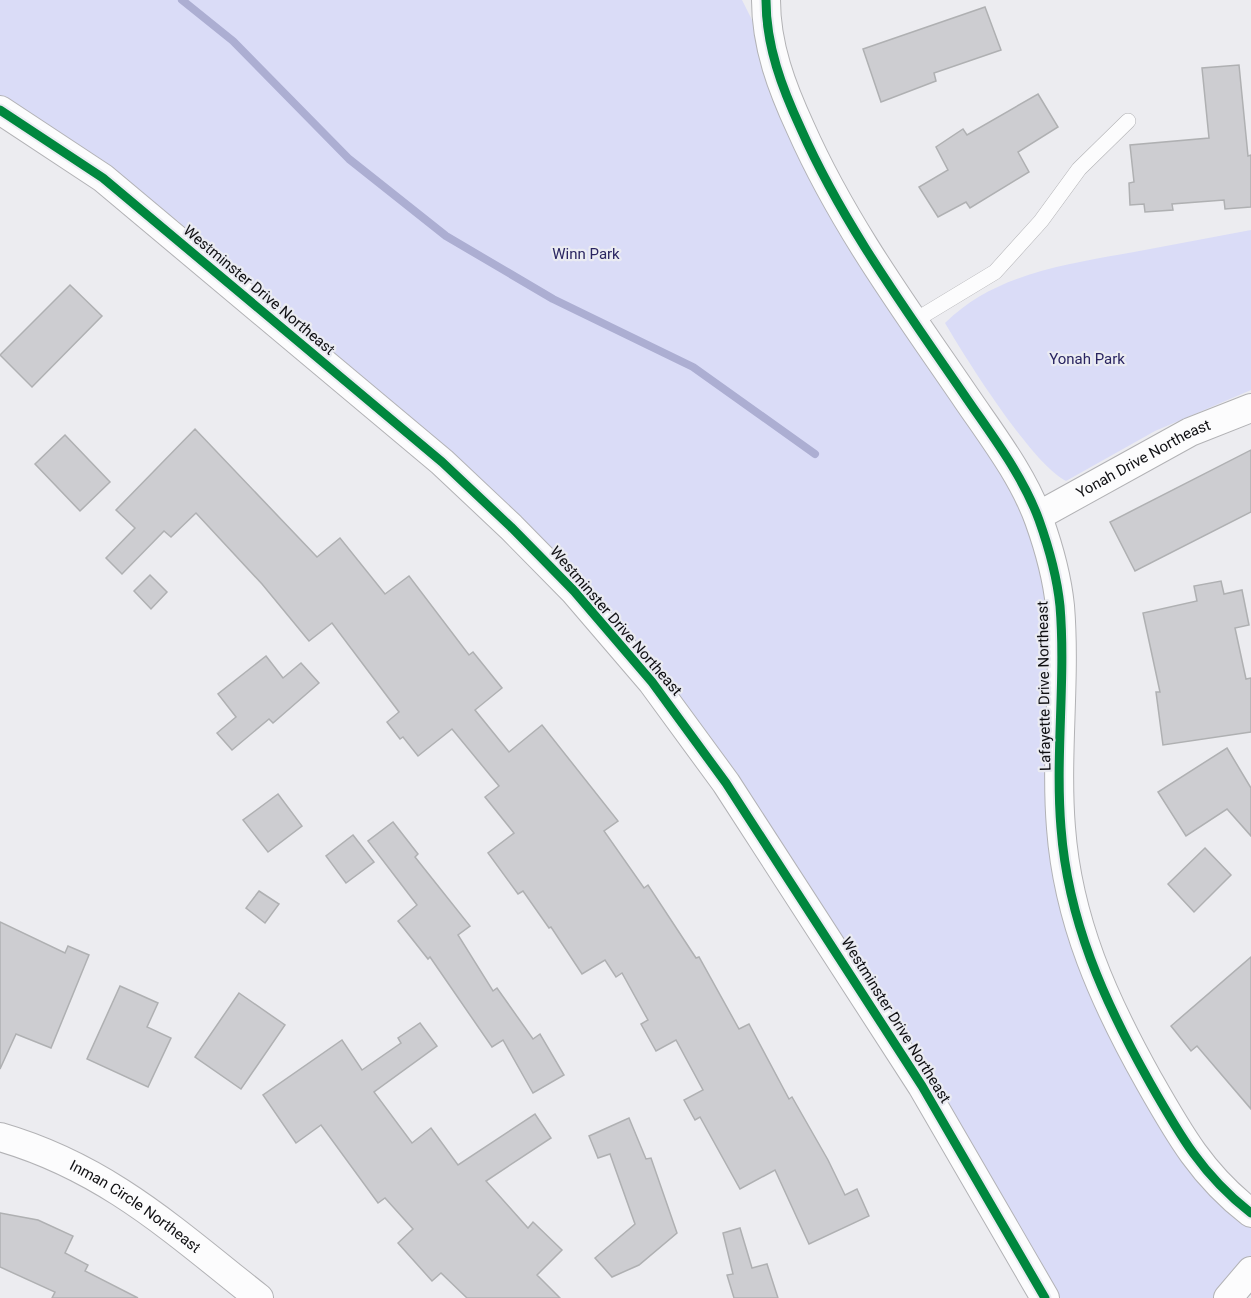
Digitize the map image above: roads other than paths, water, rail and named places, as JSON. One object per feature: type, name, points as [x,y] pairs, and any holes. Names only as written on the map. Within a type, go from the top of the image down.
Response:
[{"type":"street","name":"Lafayette Drive Northeast","points":[[760,2],[782,87],[824,181],[860,242],[1009,461],[1038,516],[1051,559],[1060,605],[1060,827],[1068,885],[1085,950],[1114,1019],[1186,1146],[1226,1194],[1251,1213]]},
{"type":"street","name":"Westminster Drive Northeast","points":[[0,110],[103,178],[442,462],[512,527],[574,591],[652,682],[726,783],[922,1086],[1046,1298]]},
{"type":"street","name":"Yonah Drive Northeast","points":[[1038,516],[1190,432],[1251,408]]},
{"type":"street","name":"Inman Circle Northeast","points":[[0,1137],[76,1164],[124,1192],[260,1298]]},
{"type":"street","points":[[1228,1298],[1251,1271]]},
{"type":"lane","points":[[914,321],[995,272],[1041,221],[1079,169],[1128,121]]},
{"type":"waterway","points":[[182,0],[233,41],[349,159],[446,236],[553,299],[693,367],[815,454]]},
{"type":"park label","name":"Winn Park","points":[[586,254]]},
{"type":"park label","name":"Yonah Park","points":[[1087,359]]}]
